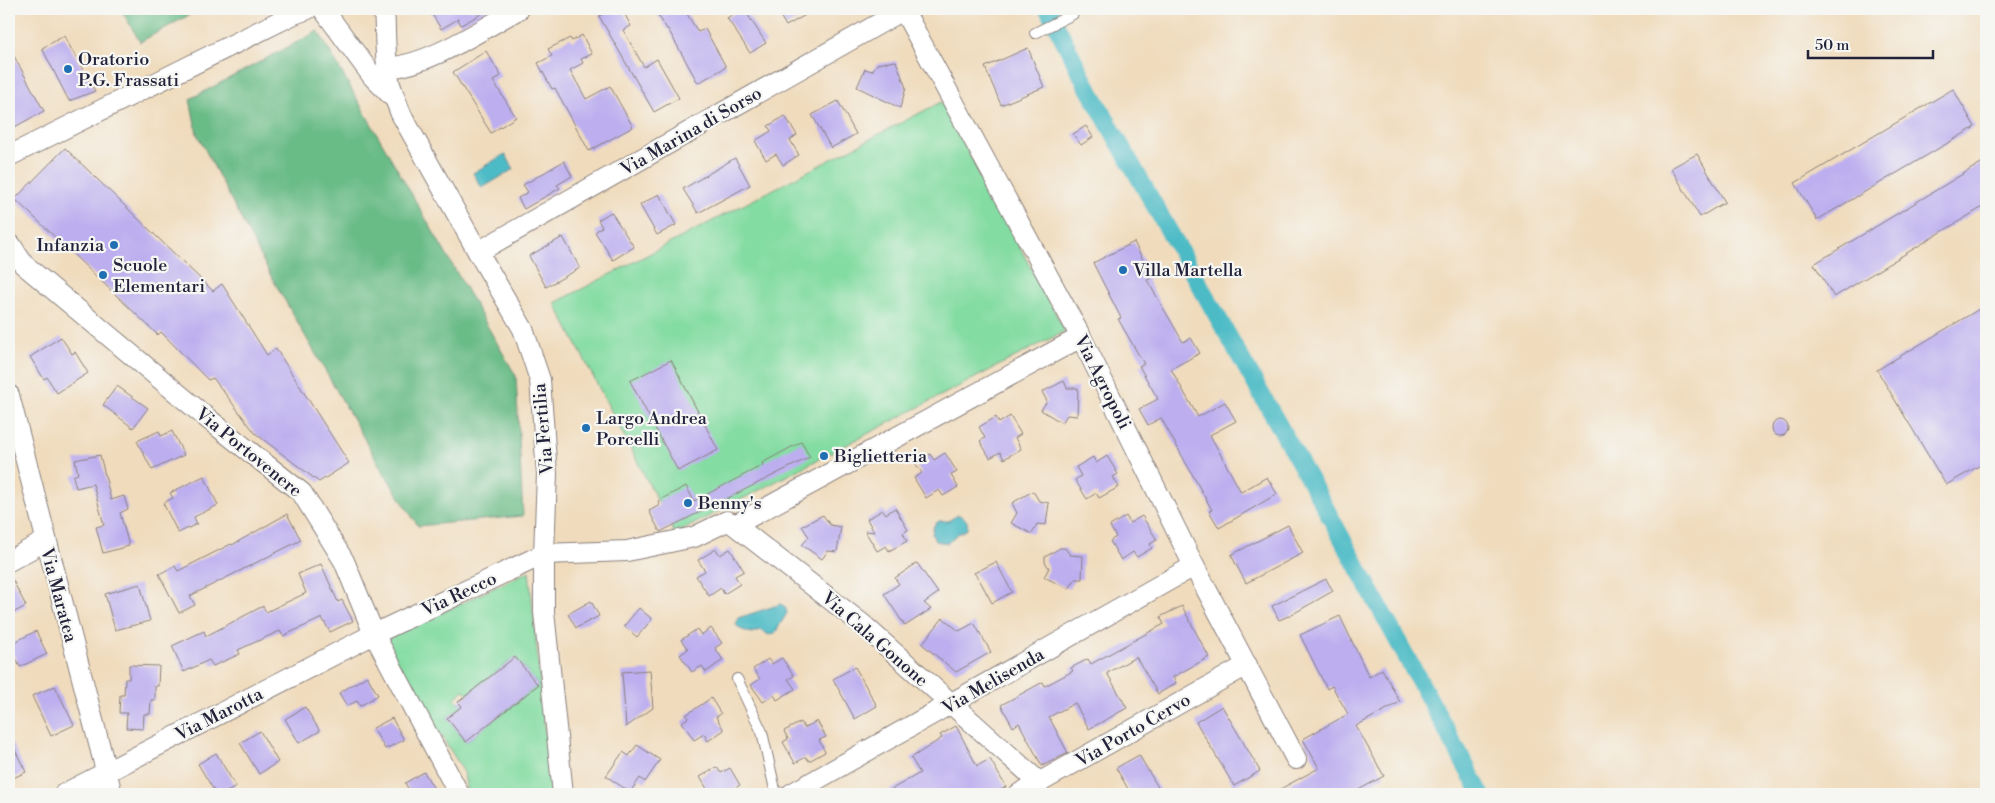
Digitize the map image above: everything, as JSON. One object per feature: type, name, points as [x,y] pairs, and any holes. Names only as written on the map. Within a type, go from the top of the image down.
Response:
[{"type":"street","points":[[9,156],[294,14],[308,9]]},
{"type":"street","points":[[323,9],[373,77],[394,98]]},
{"type":"street","points":[[384,9],[388,68],[394,98]]},
{"type":"street","points":[[388,68],[415,63],[431,57],[519,9]]},
{"type":"street","name":"Via Marina di Sorso","points":[[478,252],[903,9]]},
{"type":"street","name":"Via Agropoli","points":[[903,9],[1080,337],[1194,566],[1296,759]]},
{"type":"street","name":"Via Fertilia","points":[[394,98],[401,114],[523,330],[540,380],[547,474],[544,612],[563,794]]},
{"type":"street","name":"Via Portovenere","points":[[10,243],[23,264],[207,418],[302,493],[344,561],[374,634],[459,794]]},
{"type":"street","points":[[544,554],[627,551],[694,537],[731,523],[1080,337]]},
{"type":"street","name":"Via Maratea","points":[[9,395],[45,541],[112,794]]},
{"type":"street","name":"Via Cala Gonone","points":[[731,523],[862,624],[1040,783]]},
{"type":"street","points":[[9,561],[45,541]]},
{"type":"street","name":"Via Recco","points":[[374,634],[544,554]]},
{"type":"street","name":"Via Melisenda","points":[[791,794],[1194,566]]},
{"type":"street","name":"Via Marotta","points":[[64,794],[374,634]]},
{"type":"street","name":"Via Porto Cervo","points":[[1019,794],[1247,665]]},
{"type":"lane","points":[[1035,33],[1074,14]]},
{"type":"lane","points":[[737,679],[762,732],[776,794]]},
{"type":"green space","points":[[121,9],[200,9],[140,42]]},
{"type":"green space","points":[[318,31],[516,376],[523,516],[418,526],[381,468],[272,278],[197,134],[190,99]]},
{"type":"green space","points":[[941,102],[1065,331],[675,534],[555,303]]},
{"type":"green space","points":[[529,571],[551,794],[467,794],[464,772],[428,714],[418,708],[385,640]],"holes":[[[515,657],[538,685],[466,742],[447,718],[462,706],[455,698],[464,690],[468,694]]]},
{"type":"water","points":[[505,154],[514,169],[482,188],[473,173]]},
{"type":"water","points":[[958,515],[966,521],[968,525],[966,530],[957,534],[948,543],[935,541],[932,534],[934,525],[939,521],[948,521]]},
{"type":"water","points":[[781,604],[785,607],[787,613],[775,633],[769,635],[761,630],[751,633],[740,629],[736,625],[738,618]]},
{"type":"building","points":[[429,9],[490,9],[461,25],[458,19],[441,29]]},
{"type":"building","points":[[611,9],[622,9],[631,26],[623,30],[644,67],[657,59],[679,98],[654,112],[599,16]]},
{"type":"building","points":[[654,9],[684,9],[698,32],[705,29],[726,67],[698,83],[668,29]]},
{"type":"building","points":[[744,9],[766,43],[750,53],[727,18]]},
{"type":"building","points":[[776,9],[816,9],[786,26]]},
{"type":"building","points":[[582,35],[592,54],[581,59],[583,63],[570,70],[586,99],[610,86],[633,127],[589,151],[555,88],[552,89],[538,63],[552,56],[548,49],[570,38],[572,41]]},
{"type":"building","name":"Oratorio P.G. Frassati","points":[[64,36],[95,91],[69,101],[42,48]]},
{"type":"building","points":[[9,47],[44,111],[9,130]]},
{"type":"building","points":[[1028,48],[1044,87],[1001,105],[985,67]]},
{"type":"building","points":[[486,51],[501,76],[493,81],[516,117],[491,133],[453,72]]},
{"type":"building","points":[[896,61],[906,88],[900,108],[857,87],[865,69],[872,71],[877,64]]},
{"type":"building","points":[[1953,89],[1975,127],[1817,220],[1795,183]]},
{"type":"building","points":[[838,101],[856,134],[831,148],[812,115]]},
{"type":"building","points":[[785,116],[797,135],[790,140],[799,155],[783,165],[776,154],[766,160],[755,141],[771,131],[768,126]]},
{"type":"building","points":[[1086,126],[1093,137],[1081,145],[1073,134]]},
{"type":"building","points":[[65,148],[213,291],[222,284],[267,355],[276,349],[349,463],[319,482],[256,434],[213,378],[208,380],[161,332],[158,335],[15,199]]},
{"type":"building","points":[[1697,154],[1725,202],[1700,217],[1671,168]]},
{"type":"building","points":[[735,158],[750,185],[698,213],[683,189]]},
{"type":"building","points":[[1986,160],[1986,205],[1834,297],[1814,264]]},
{"type":"building","points":[[564,161],[572,176],[557,185],[560,188],[524,209],[518,198],[528,192],[523,185]]},
{"type":"building","points":[[659,194],[676,225],[657,235],[640,205]]},
{"type":"building","points":[[611,212],[634,247],[613,260],[595,232],[602,227],[598,220]]},
{"type":"building","points":[[563,237],[580,268],[546,287],[529,256]]},
{"type":"building","points":[[1134,242],[1152,278],[1147,280],[1183,342],[1191,338],[1200,353],[1171,369],[1198,417],[1225,402],[1236,421],[1210,435],[1241,492],[1267,477],[1277,494],[1219,528],[1209,511],[1212,510],[1161,418],[1148,425],[1139,409],[1158,399],[1139,366],[1144,364],[1118,319],[1121,318],[1093,263]]},
{"type":"building","points":[[1986,305],[1986,462],[1946,485],[1877,370]]},
{"type":"building","points":[[61,337],[72,354],[75,352],[88,373],[57,393],[47,377],[44,379],[30,357]]},
{"type":"building","points":[[671,360],[718,450],[678,471],[630,381]]},
{"type":"building","points":[[1064,381],[1067,388],[1078,388],[1077,416],[1067,415],[1062,423],[1041,410],[1047,401],[1042,392]]},
{"type":"building","points":[[117,386],[148,408],[133,428],[103,405]]},
{"type":"building","points":[[1010,416],[1021,434],[1015,438],[1021,449],[1004,459],[1000,452],[990,458],[980,441],[985,438],[979,427],[996,417],[999,423]]},
{"type":"building","points":[[1780,420],[1786,422],[1788,428],[1786,434],[1780,436],[1774,434],[1772,428],[1774,422]]},
{"type":"building","points":[[159,431],[161,436],[172,431],[184,455],[152,470],[137,441]]},
{"type":"building","name":"Benny's","points":[[801,442],[810,457],[660,532],[649,511],[660,505],[658,501],[686,486],[694,501],[763,465],[762,463]]},
{"type":"building","points":[[945,453],[957,472],[951,475],[958,487],[943,496],[939,490],[926,498],[914,478],[922,473],[915,463],[930,454],[934,460]]},
{"type":"building","points":[[100,455],[111,500],[124,496],[128,509],[120,513],[129,546],[103,553],[96,527],[104,525],[93,484],[76,488],[73,476],[78,474],[75,460]]},
{"type":"building","points":[[1107,456],[1118,474],[1113,477],[1119,487],[1099,498],[1096,493],[1087,499],[1075,480],[1081,476],[1076,467],[1093,457],[1096,463]]},
{"type":"building","points":[[204,476],[218,505],[194,517],[197,524],[178,533],[163,503],[173,498],[170,493]]},
{"type":"building","points":[[1033,491],[1039,501],[1049,503],[1046,525],[1037,524],[1032,534],[1011,523],[1017,513],[1012,503]]},
{"type":"building","points":[[895,508],[908,530],[903,533],[907,541],[889,551],[886,546],[877,551],[865,531],[874,532],[867,519],[883,510],[886,514]]},
{"type":"building","points":[[287,514],[301,540],[190,596],[195,605],[179,613],[159,574],[175,566],[178,571],[232,545]]},
{"type":"building","points":[[823,515],[830,525],[841,527],[837,552],[828,551],[822,559],[802,545],[809,537],[802,526]]},
{"type":"building","points":[[1126,516],[1130,523],[1142,516],[1157,540],[1150,544],[1152,548],[1137,557],[1133,552],[1121,560],[1110,541],[1116,537],[1110,526]]},
{"type":"building","points":[[1288,525],[1303,553],[1246,583],[1231,555]]},
{"type":"building","points":[[1060,548],[1065,548],[1070,555],[1083,556],[1082,579],[1075,579],[1069,589],[1044,577],[1049,568],[1045,562],[1045,557]]},
{"type":"building","points":[[716,549],[720,555],[730,549],[744,571],[735,576],[740,584],[724,594],[721,588],[709,596],[696,576],[705,571],[698,560]]},
{"type":"building","points":[[996,562],[1012,592],[992,603],[974,573]]},
{"type":"building","points":[[917,563],[938,593],[924,603],[931,609],[905,626],[884,594],[899,584],[895,578]]},
{"type":"building","points":[[321,564],[338,602],[342,600],[353,621],[330,632],[322,618],[283,636],[280,631],[238,650],[240,654],[213,666],[209,660],[184,672],[172,646],[204,631],[206,636],[263,606],[266,612],[306,593],[298,574]]},
{"type":"building","points":[[9,573],[26,606],[9,615]]},
{"type":"building","points":[[1326,579],[1333,591],[1279,620],[1272,606]]},
{"type":"building","points":[[140,584],[150,621],[115,630],[105,594]]},
{"type":"building","points":[[591,601],[599,616],[576,628],[568,614]]},
{"type":"building","points":[[1182,606],[1209,657],[1173,677],[1176,683],[1158,694],[1136,657],[1107,673],[1127,708],[1089,729],[1075,703],[1049,717],[1068,753],[1042,766],[1019,723],[1013,727],[1001,705],[1043,682],[1045,686],[1073,671],[1071,668],[1088,659],[1091,664],[1164,624],[1160,617]]},
{"type":"building","points":[[639,608],[652,619],[637,637],[624,626]]},
{"type":"building","points":[[1340,616],[1369,677],[1382,669],[1400,702],[1356,726],[1384,776],[1351,794],[1271,794],[1319,768],[1303,739],[1348,714],[1332,686],[1327,689],[1300,635]]},
{"type":"building","points":[[943,618],[959,631],[974,623],[991,652],[956,672],[922,644]]},
{"type":"building","points":[[711,628],[722,643],[715,648],[723,660],[706,672],[702,666],[692,672],[680,655],[688,649],[681,640],[697,629],[701,635]]},
{"type":"building","points":[[36,631],[47,654],[20,667],[9,645]]},
{"type":"building","points":[[515,657],[538,685],[466,742],[447,718],[462,706],[458,702]]},
{"type":"building","points":[[782,658],[794,676],[788,679],[795,689],[777,700],[774,695],[763,702],[751,685],[760,679],[753,669],[768,659],[772,664]]},
{"type":"building","points":[[129,665],[159,666],[158,686],[155,686],[155,700],[151,700],[150,714],[144,714],[143,729],[126,728],[127,713],[119,713],[120,695],[124,695],[125,679],[129,679]]},
{"type":"building","points":[[855,667],[877,706],[855,719],[833,679]]},
{"type":"building","points":[[650,670],[653,708],[626,727],[622,672]]},
{"type":"building","points":[[367,676],[378,695],[360,706],[357,701],[347,706],[339,693]]},
{"type":"building","points":[[55,686],[74,725],[51,736],[32,696]]},
{"type":"building","points":[[711,698],[721,714],[716,717],[724,730],[708,741],[704,734],[694,740],[682,722],[688,718],[686,715]]},
{"type":"building","points":[[1222,706],[1260,771],[1234,786],[1196,722]]},
{"type":"building","points":[[305,707],[320,731],[299,743],[285,719]]},
{"type":"building","points":[[392,718],[404,740],[385,749],[373,728]]},
{"type":"building","points":[[817,721],[826,737],[819,740],[825,752],[809,761],[806,757],[795,763],[783,742],[788,739],[784,731],[801,722],[804,728]]},
{"type":"building","points":[[956,726],[977,766],[990,759],[1006,787],[993,794],[883,794],[920,773],[911,758],[942,738],[940,735]]},
{"type":"building","points":[[260,731],[278,762],[259,774],[240,743]]},
{"type":"building","points":[[9,738],[26,772],[9,780]]},
{"type":"building","points":[[637,745],[660,760],[645,782],[640,778],[630,792],[606,776],[623,752],[629,756]]},
{"type":"building","points":[[216,753],[236,787],[223,794],[216,794],[198,764]]},
{"type":"building","points":[[1139,755],[1162,794],[1131,794],[1116,768]]},
{"type":"building","points":[[717,767],[721,773],[730,768],[740,785],[735,788],[739,794],[710,794],[700,777]]},
{"type":"building","points":[[424,772],[437,794],[411,794],[405,783]]},
{"type":"waterway","points":[[1048,9],[1086,84],[1321,500],[1481,794]]},
{"type":"place","name":"Oratorio P.G. Frassati","points":[[68,69]]},
{"type":"place","name":"Infanzia","points":[[114,245]]},
{"type":"place","name":"Villa Martella","points":[[1123,270]]},
{"type":"place","name":"Scuole Elementari","points":[[103,275]]},
{"type":"place","name":"Largo Andrea Porcelli","points":[[586,428]]},
{"type":"place","name":"Biglietteria","points":[[824,456]]},
{"type":"place","name":"Benny's","points":[[688,503]]}]
